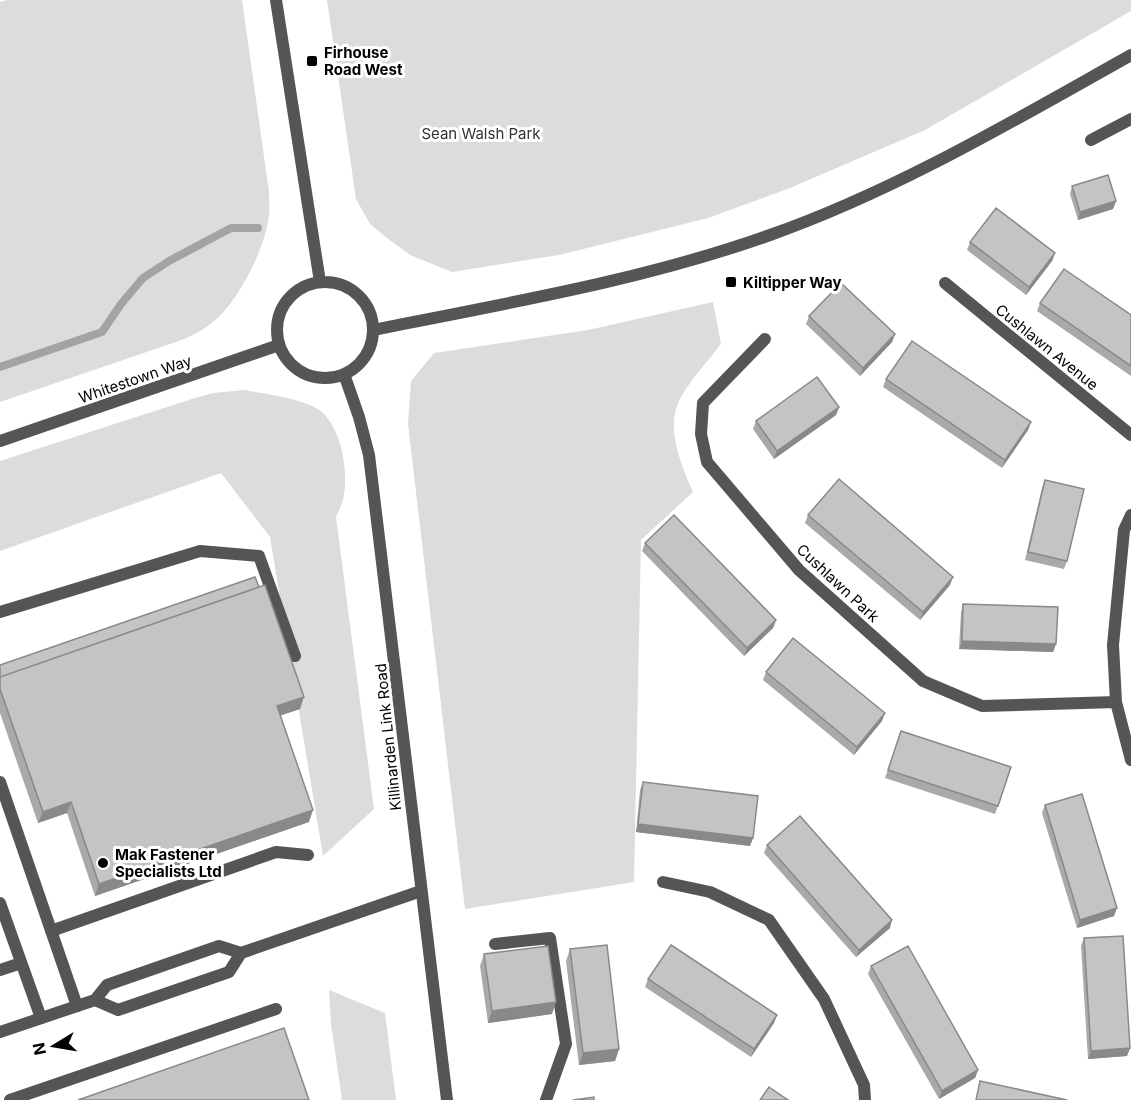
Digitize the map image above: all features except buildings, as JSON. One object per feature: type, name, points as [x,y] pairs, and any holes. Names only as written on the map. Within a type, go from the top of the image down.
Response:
[{"type":"street","points":[[276,0],[320,282]]},
{"type":"street","points":[[373,330],[644,274],[770,235],[844,206],[965,146],[1131,55]]},
{"type":"street","points":[[1091,140],[1131,119]]},
{"type":"street","points":[[320,282],[336,284],[351,290],[362,300],[370,315],[373,330],[371,344],[365,357],[356,367],[344,375],[328,378],[312,377],[298,371],[286,360],[279,345],[277,331],[278,317],[284,304],[294,293],[320,282]]},
{"type":"street","name":"Cushlawn Avenue","points":[[945,283],[1131,435]]},
{"type":"street","name":"Cushlawn Park","points":[[765,339],[704,403],[701,434],[707,462],[799,570],[923,681],[982,706],[1116,702]]},
{"type":"street","name":"Whitestown Way","points":[[0,441],[279,345]]},
{"type":"street","name":"Killinarden Link Road","points":[[344,375],[369,455],[447,1100]]},
{"type":"street","points":[[1131,515],[1124,531],[1113,645],[1116,702],[1131,760]]},
{"type":"street","points":[[0,612],[200,551],[259,556],[295,656]]},
{"type":"street","points":[[0,782],[77,1006]]},
{"type":"street","points":[[51,931],[276,852],[308,855]]},
{"type":"street","points":[[663,882],[710,892],[768,920],[824,999],[864,1085],[865,1100]]},
{"type":"street","points":[[0,1032],[95,1000],[107,985],[219,946],[241,953],[421,891]]},
{"type":"street","points":[[0,903],[41,1018]]},
{"type":"street","points":[[495,944],[550,938],[566,1044],[546,1100]]},
{"type":"street","points":[[95,1000],[118,1010],[229,972],[241,953]]},
{"type":"street","points":[[0,970],[21,963]]},
{"type":"street","points":[[10,1100],[276,1009]]},
{"type":"green space","points":[[7,0],[242,0],[269,192],[269,216],[262,243],[241,288],[223,313],[196,334],[0,402],[0,2]]},
{"type":"green space","name":"Sean Walsh Park","points":[[327,0],[1131,0],[1131,11],[925,130],[790,188],[708,218],[559,255],[452,272],[410,255],[387,238],[370,224],[356,199]]},
{"type":"green space","points":[[713,302],[721,344],[681,397],[674,421],[679,458],[693,492],[641,540],[634,882],[465,909],[408,424],[411,381],[434,353],[588,330]]},
{"type":"green space","points":[[244,390],[308,404],[324,414],[335,431],[344,463],[344,495],[336,517],[374,809],[323,856],[270,537],[221,473],[0,551],[0,461],[195,398],[213,393]]},
{"type":"green space","points":[[329,990],[385,1013],[396,1100],[342,1100],[331,1024]]},
{"type":"waterway","points":[[0,367],[102,332],[143,278],[169,261],[231,228],[258,228]]},
{"type":"place","name":"Firhouse Road West","points":[[312,61]]},
{"type":"place","name":"Kiltipper Way","points":[[731,282]]},
{"type":"place","name":"Mak Fastener Specialists Ltd","points":[[103,863]]}]
